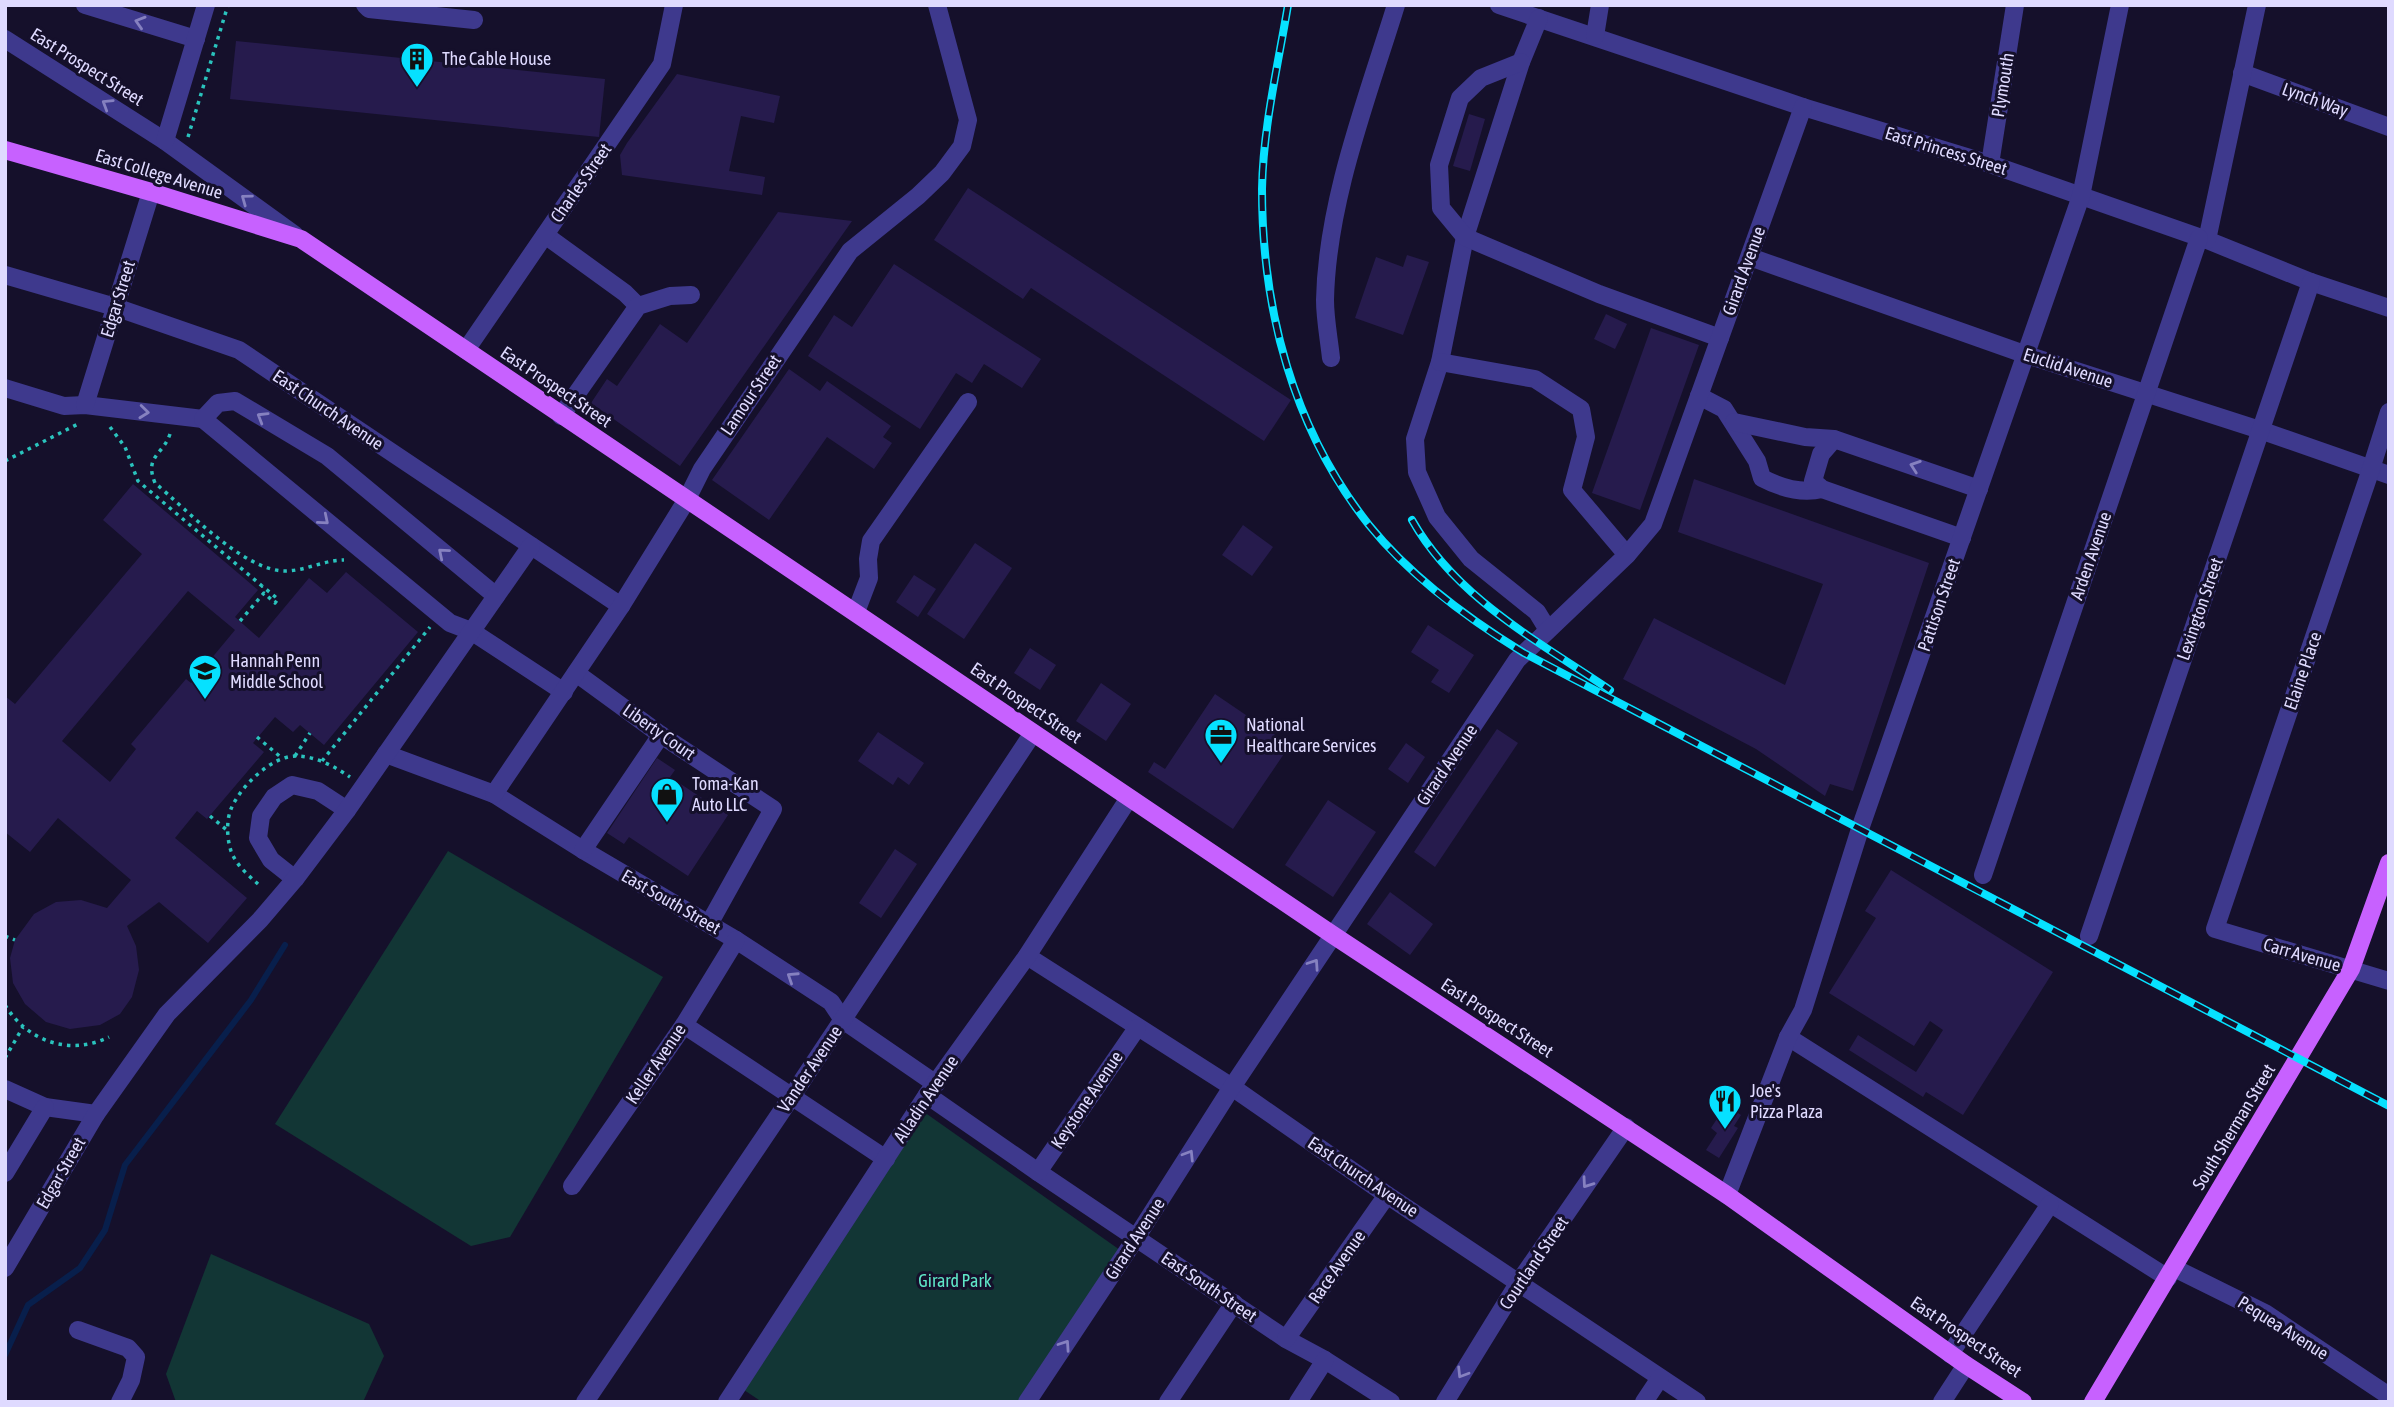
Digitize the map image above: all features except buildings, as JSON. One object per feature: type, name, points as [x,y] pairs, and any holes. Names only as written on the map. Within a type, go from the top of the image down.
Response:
[{"type":"main road","name":"East College Avenue","points":[[5,150],[301,239]]},
{"type":"main road","name":"East Prospect Street","points":[[301,239],[1333,935],[1727,1195],[1966,1365],[2023,1402]]},
{"type":"main road","name":"South Sherman Street","points":[[2093,1402],[2351,969],[2389,863]]},
{"type":"street","points":[[85,5],[196,39]]},
{"type":"street","points":[[165,141],[206,5]]},
{"type":"street","points":[[365,5],[369,9],[474,20]]},
{"type":"street","name":"Charles Street","points":[[466,351],[663,64],[674,5]]},
{"type":"street","name":"Lamour Street","points":[[494,794],[621,606],[702,469],[849,251],[918,197],[942,173],[962,146],[968,120],[937,5]]},
{"type":"street","points":[[1331,358],[1325,301],[1332,229],[1355,138],[1396,5]]},
{"type":"street","name":"East Princess Street","points":[[1499,5],[1803,107],[1990,164],[2389,308]]},
{"type":"street","points":[[1595,36],[1600,5]]},
{"type":"street","name":"Plymouth","points":[[1990,164],[2015,5]]},
{"type":"street","name":"Pattison Street","points":[[1727,1195],[1788,1037],[1803,1010],[1860,829],[2081,196],[2120,5]]},
{"type":"street","name":"Arden Avenue","points":[[1983,875],[2146,393],[2203,239],[2257,5]]},
{"type":"street","points":[[1538,18],[1521,62],[1465,237],[1440,362],[1415,439],[1417,472],[1437,517],[1471,559],[1537,612],[1548,630]]},
{"type":"street","name":"East Prospect Street","points":[[5,39],[165,141],[301,239]]},
{"type":"street","points":[[1521,62],[1482,78],[1460,98],[1439,165],[1441,208],[1465,237],[1599,294],[1720,338]]},
{"type":"street","name":"Lynch Way","points":[[2242,73],[2389,127]]},
{"type":"street","name":"Girard Avenue","points":[[1027,1402],[1232,1087],[1517,660],[1626,555],[1653,524],[1803,107]]},
{"type":"street","name":"Edgar Street","points":[[85,413],[151,192]]},
{"type":"street","points":[[545,235],[625,293],[638,306]]},
{"type":"street","name":"Euclid Avenue","points":[[1750,257],[2026,355],[2260,430],[2380,472]]},
{"type":"street","name":"East Church Avenue","points":[[5,275],[115,307],[239,350],[621,606]]},
{"type":"street","name":"Lexington Street","points":[[2089,936],[2311,282]]},
{"type":"street","points":[[561,416],[638,306],[670,296],[691,295]]},
{"type":"street","points":[[1440,362],[1535,379],[1581,409],[1586,437],[1572,490],[1626,555]]},
{"type":"street","points":[[5,388],[85,413],[203,419],[450,623],[471,631],[564,692]]},
{"type":"street","points":[[1699,396],[1724,409],[1734,422],[1757,461],[1762,478],[1775,485],[1795,490],[1808,492],[1822,489]]},
{"type":"street","points":[[203,419],[218,403],[235,401],[316,449],[496,596]]},
{"type":"street","points":[[856,612],[869,578],[871,541],[968,402]]},
{"type":"street","name":"Elaine Place","points":[[2215,929],[2380,472],[2389,412]]},
{"type":"street","points":[[1734,422],[1805,437],[1834,439],[1979,489]]},
{"type":"street","points":[[1834,439],[1821,454],[1812,481],[1822,489],[1962,538]]},
{"type":"street","name":"Edgar Street","points":[[5,1268],[96,1114],[167,1014],[260,920],[295,879],[347,810],[531,546]]},
{"type":"street","name":"Liberty Court","points":[[576,673],[662,735],[773,809],[709,924]]},
{"type":"street","name":"Vander Avenue","points":[[584,1402],[792,1096],[1033,733]]},
{"type":"street","points":[[583,850],[662,735]]},
{"type":"street","name":"East South Street","points":[[386,754],[494,794],[736,940],[831,1002],[843,1020],[1038,1172],[1286,1339],[1391,1402]]},
{"type":"street","points":[[295,879],[271,860],[258,838],[261,816],[274,797],[292,785],[318,791],[347,810]]},
{"type":"street","name":"Alladin Avenue","points":[[734,1399],[932,1089],[1027,956],[1129,798]]},
{"type":"street","name":"Carr Avenue","points":[[2215,929],[2389,981]]},
{"type":"street","name":"Keller Avenue","points":[[572,1186],[684,1025],[736,940]]},
{"type":"street","name":"East Church Avenue","points":[[1027,956],[1232,1087],[1387,1195],[1697,1402]]},
{"type":"street","points":[[684,1025],[886,1159]]},
{"type":"street","name":"Keystone Avenue","points":[[1038,1172],[1137,1028]]},
{"type":"street","name":"Pequea Avenue","points":[[1788,1037],[2050,1204],[2171,1273],[2265,1313],[2389,1396]]},
{"type":"street","points":[[5,1089],[45,1107],[96,1114]]},
{"type":"street","points":[[5,1173],[45,1107]]},
{"type":"street","name":"Courtland Street","points":[[1445,1402],[1520,1282],[1626,1127]]},
{"type":"street","name":"Race Avenue","points":[[1286,1339],[1387,1195]]},
{"type":"street","points":[[1950,1353],[2050,1204]]},
{"type":"street","points":[[1168,1402],[1234,1303]]},
{"type":"street","points":[[78,1330],[128,1348],[136,1357],[131,1380],[120,1402]]},
{"type":"street","points":[[1298,1402],[1325,1360]]},
{"type":"street","points":[[1942,1402],[1966,1365]]},
{"type":"street","points":[[1644,1402],[1660,1378]]},
{"type":"path","points":[[72,419],[85,413]]},
{"type":"path","points":[[119,424],[107,422],[125,447],[138,481],[278,599],[275,603],[264,593],[240,621]]},
{"type":"path","points":[[165,429],[170,434],[169,439],[151,465],[155,483],[243,557],[269,569],[285,571],[334,560],[347,561]]},
{"type":"path","points":[[322,761],[432,625]]},
{"type":"path","points":[[295,756],[310,733]]},
{"type":"path","points":[[257,737],[283,759]]},
{"type":"path","points":[[210,816],[228,831]]},
{"type":"path","points":[[5,936],[15,940]]},
{"type":"path","points":[[5,1005],[23,1027],[44,1040],[68,1047],[93,1045],[109,1037]]},
{"type":"path","points":[[5,1058],[23,1027]]},
{"type":"green space","points":[[448,851],[663,977],[510,1237],[471,1246],[275,1124]]},
{"type":"green space","name":"Girard Park","points":[[924,1112],[1120,1250],[1019,1402],[762,1402],[741,1388]]},
{"type":"green space","points":[[211,1254],[369,1324],[384,1356],[363,1402],[176,1402],[166,1374]]},
{"type":"waterway","points":[[5,1355],[28,1305],[80,1268],[105,1230],[125,1165],[251,1000],[285,945]]},
{"type":"railway","points":[[1288,5],[1268,120],[1263,166],[1263,234],[1268,279],[1287,366],[1320,449],[1343,488],[1385,544],[1421,579],[1461,611],[1524,653],[2389,1106]]},
{"type":"railway","points":[[1412,520],[1430,548],[1451,573],[1475,595],[1500,616],[1610,690]]},
{"type":"place","name":"The Cable House","points":[[417,89]]},
{"type":"place","name":"Hannah Penn Middle School","points":[[205,701]]},
{"type":"place","name":"National Healthcare Services","points":[[1221,765]]},
{"type":"place","name":"Toma-Kan Auto LLC","points":[[667,824]]},
{"type":"place","name":"Joe's Pizza Plaza","points":[[1725,1131]]}]
